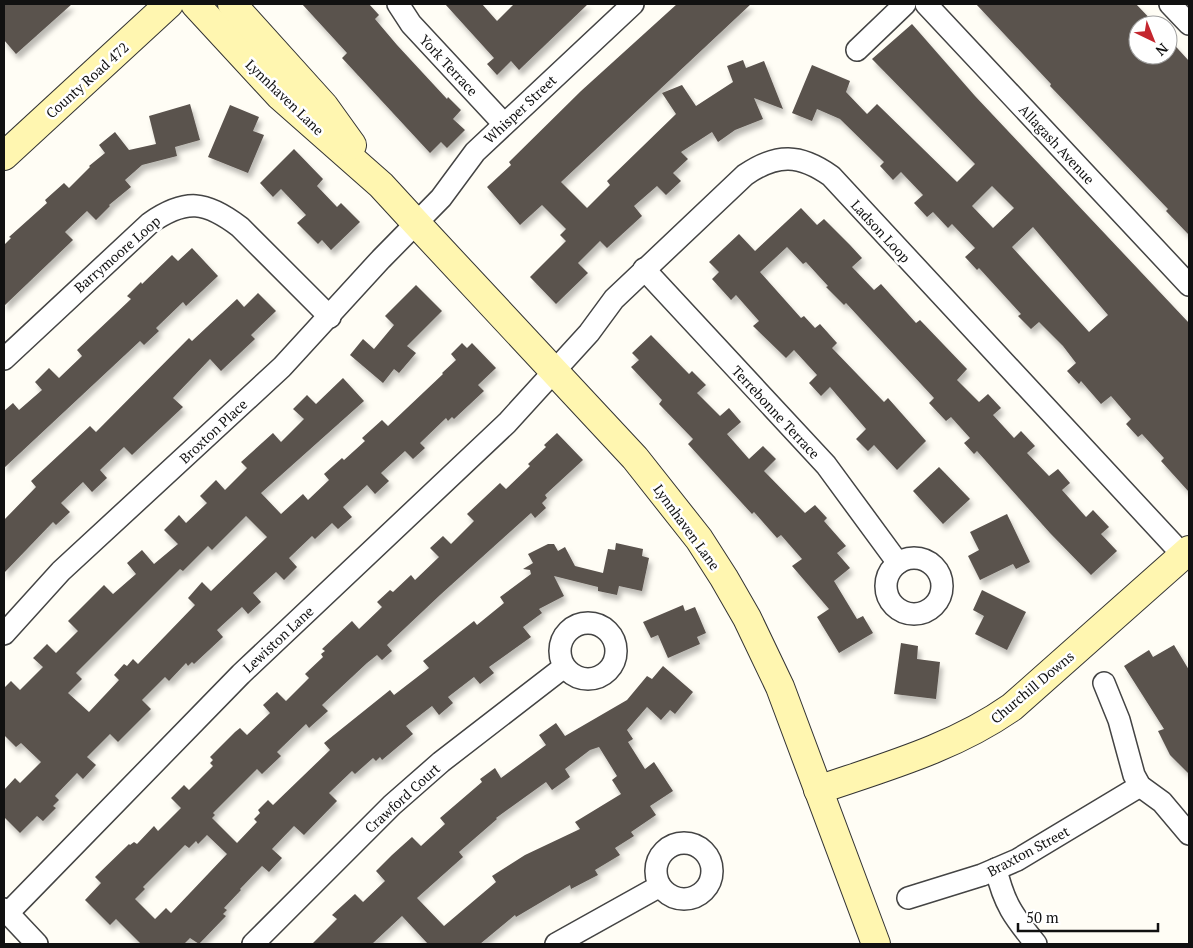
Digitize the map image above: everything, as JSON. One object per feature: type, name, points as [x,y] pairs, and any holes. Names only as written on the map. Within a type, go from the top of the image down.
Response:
[{"type":"street","name":"County Road 472","points":[[4,156],[170,4]]},
{"type":"street","name":"Lynnhaven Lane","points":[[195,4],[280,96],[381,185],[555,372],[662,491],[699,540],[724,578],[769,662],[876,944]]},
{"type":"street","name":"Lynnhaven Lane","points":[[232,4],[324,106],[381,185]]},
{"type":"street","name":"York Terrace","points":[[398,4],[412,24],[504,124]]},
{"type":"street","name":"Whisper Street","points":[[416,223],[441,198],[475,152],[633,4]]},
{"type":"street","points":[[857,50],[906,4]]},
{"type":"street","name":"Allagash Avenue","points":[[926,4],[1189,285]]},
{"type":"street","points":[[1170,4],[1189,24]]},
{"type":"street","name":"Ladson Loop","points":[[555,372],[589,333],[614,299],[745,175],[760,165],[776,160],[796,158],[814,164],[831,176],[1186,552]]},
{"type":"street","name":"Barrymoore Loop","points":[[4,358],[150,223],[168,210],[187,205],[207,207],[223,214],[240,226],[330,317]]},
{"type":"street","name":"Broxton Place","points":[[4,634],[62,571],[282,367],[416,223]]},
{"type":"street","name":"Terrebonne Terrace","points":[[644,269],[826,465],[898,563]]},
{"type":"street","name":"Lewiston Lane","points":[[6,911],[241,674],[475,455],[555,372]]},
{"type":"street","name":"Churchill Downs","points":[[818,790],[951,742],[987,724],[1012,707],[1186,552]]},
{"type":"street","name":"Crawford Court","points":[[253,944],[392,805],[441,762],[564,667]]},
{"type":"street","points":[[1104,683],[1119,720],[1134,775],[1140,786],[1162,802],[1189,834]]},
{"type":"street","name":"Braxton Street","points":[[908,898],[996,869],[1051,842],[1140,786]]},
{"type":"street","points":[[996,869],[1002,895],[1010,912],[1036,944]]},
{"type":"street","points":[[556,944],[660,886]]},
{"type":"street","points":[[6,911],[37,944]]},
{"type":"building","points":[[4,4],[72,4],[16,54],[4,40]]},
{"type":"building","points":[[302,4],[369,4],[379,15],[375,19],[397,45],[447,99],[448,97],[461,110],[453,119],[465,130],[447,148],[441,142],[430,153],[342,58],[347,53]]},
{"type":"building","points":[[445,4],[482,4],[497,21],[514,4],[588,4],[519,70],[511,61],[497,75],[487,64],[494,58]]},
{"type":"building","points":[[677,4],[751,4],[561,182],[587,208],[610,185],[607,181],[676,114],[662,93],[682,85],[696,106],[733,82],[727,66],[743,60],[746,68],[764,61],[783,109],[754,98],[763,119],[735,130],[718,142],[712,132],[681,152],[688,159],[673,173],[681,181],[666,195],[657,186],[634,206],[642,216],[607,248],[600,241],[578,263],[588,273],[556,304],[530,277],[566,241],[560,235],[566,229],[542,205],[520,225],[487,187],[511,165],[509,162],[581,91]]},
{"type":"building","points":[[976,4],[1136,4],[1146,15],[1128,15],[1128,65],[1178,65],[1178,49],[1189,61],[1189,235],[1166,211],[1168,209],[1050,86],[1051,84]]},
{"type":"building","points":[[912,24],[975,96],[1189,323],[1189,492],[1161,461],[1164,458],[1142,434],[1138,437],[1126,424],[1131,419],[1111,396],[1101,404],[1081,381],[1079,384],[1067,371],[1076,363],[1063,346],[1039,322],[1031,329],[1018,316],[1021,314],[979,268],[977,270],[965,257],[975,248],[952,224],[948,228],[933,212],[927,217],[914,203],[923,195],[901,172],[893,180],[880,166],[884,162],[840,119],[817,109],[812,121],[792,113],[812,65],[850,81],[846,92],[867,114],[877,104],[957,182],[975,164],[872,59]],"holes":[[[992,186],[1014,208],[993,228],[972,206]],[[1033,227],[1108,315],[1089,332],[1012,247]]]},
{"type":"building","points":[[190,104],[200,140],[175,147],[177,156],[142,165],[125,180],[131,187],[109,205],[96,220],[87,211],[65,232],[73,240],[4,306],[4,245],[11,238],[9,237],[47,203],[45,200],[64,183],[69,188],[89,166],[105,153],[99,145],[115,132],[129,150],[156,144],[149,116]]},
{"type":"building","points":[[230,105],[259,117],[253,131],[264,135],[248,173],[208,157]]},
{"type":"building","points":[[294,149],[323,179],[317,186],[337,207],[341,203],[360,222],[331,250],[322,240],[318,244],[297,223],[306,215],[281,189],[273,197],[260,183]]},
{"type":"building","points":[[801,208],[817,225],[824,219],[862,258],[852,267],[874,290],[881,284],[916,323],[920,320],[967,369],[957,380],[979,402],[988,394],[1001,408],[993,415],[1014,438],[1021,431],[1035,446],[1027,453],[1049,476],[1058,469],[1070,483],[1062,490],[1086,517],[1093,510],[1109,527],[1101,534],[1117,551],[1091,575],[1050,533],[977,451],[974,454],[964,443],[970,438],[951,417],[946,421],[929,403],[934,398],[846,303],[844,305],[826,287],[828,286],[806,262],[803,264],[787,247],[760,272],[801,318],[804,316],[815,328],[820,324],[837,343],[832,348],[884,402],[888,398],[926,441],[897,470],[874,445],[868,451],[856,439],[866,429],[830,387],[821,396],[809,383],[817,375],[794,350],[786,358],[753,326],[759,321],[736,295],[731,300],[712,279],[719,272],[709,262],[739,234],[755,251]]},
{"type":"building","points":[[192,248],[218,276],[186,306],[183,302],[156,328],[159,331],[144,345],[140,341],[4,468],[4,411],[13,403],[19,410],[42,390],[35,382],[49,368],[59,378],[82,356],[77,350],[131,299],[127,296],[141,282],[142,284],[172,255],[178,261]]},
{"type":"building","points":[[416,285],[442,311],[407,346],[416,353],[399,373],[394,369],[383,383],[350,355],[363,339],[374,349],[394,325],[385,316]]},
{"type":"building","points":[[258,293],[276,311],[251,335],[255,339],[221,371],[210,359],[173,398],[183,407],[132,455],[124,447],[100,470],[107,478],[92,492],[83,482],[61,503],[70,512],[56,525],[53,522],[4,573],[4,520],[36,487],[31,481],[90,426],[96,432],[189,338],[192,341],[237,299],[244,307]]},
{"type":"building","points":[[651,335],[689,374],[692,371],[706,385],[697,393],[720,416],[729,408],[741,422],[727,434],[749,459],[763,446],[776,459],[764,471],[805,513],[815,505],[827,518],[824,521],[846,546],[837,553],[850,568],[834,581],[857,619],[863,616],[873,633],[839,653],[817,617],[829,609],[792,566],[802,559],[781,535],[777,538],[754,512],[752,514],[688,444],[693,439],[659,404],[662,400],[631,367],[639,360],[632,353]]},
{"type":"building","points":[[462,343],[467,348],[472,343],[496,368],[478,385],[484,391],[454,419],[452,417],[448,421],[446,418],[420,443],[425,448],[413,459],[405,451],[381,473],[389,481],[375,494],[367,485],[343,507],[352,517],[338,529],[332,523],[315,539],[312,536],[289,558],[297,567],[284,580],[276,572],[253,593],[261,602],[248,614],[242,607],[217,630],[223,637],[194,664],[192,662],[188,666],[186,663],[169,681],[165,677],[142,700],[151,709],[118,742],[110,734],[87,757],[96,765],[83,779],[77,773],[55,796],[59,800],[53,806],[56,808],[43,821],[37,816],[20,833],[4,817],[4,790],[15,778],[20,783],[41,762],[21,743],[16,747],[4,735],[4,688],[11,681],[20,690],[43,667],[33,658],[47,644],[56,653],[78,631],[68,621],[104,585],[113,594],[136,574],[127,563],[142,550],[154,564],[178,544],[164,530],[179,515],[186,523],[207,503],[200,496],[216,480],[225,490],[247,468],[241,462],[273,433],[281,442],[304,419],[293,409],[307,395],[316,404],[343,378],[364,401],[261,493],[281,514],[303,494],[308,500],[329,480],[324,474],[342,458],[344,460],[365,441],[362,438],[382,420],[388,426],[456,360],[451,354]],"holes":[[[246,516],[267,537],[211,591],[202,582],[188,598],[195,605],[138,664],[133,659],[127,666],[124,664],[114,675],[119,680],[89,712],[68,693],[82,679],[76,673],[180,569],[183,571],[208,546],[212,550]]]},
{"type":"building","points":[[557,433],[583,460],[545,495],[547,498],[542,503],[546,508],[535,518],[531,513],[440,595],[387,645],[392,651],[382,660],[377,655],[367,663],[322,705],[328,711],[309,728],[306,724],[277,752],[281,756],[262,774],[257,769],[213,813],[215,815],[212,818],[237,843],[257,822],[254,819],[260,813],[258,810],[268,800],[273,805],[330,750],[324,743],[390,690],[394,695],[429,668],[423,661],[474,621],[477,625],[504,603],[500,597],[531,574],[530,570],[523,569],[533,563],[528,554],[548,544],[554,544],[558,551],[565,547],[575,566],[603,573],[608,549],[615,550],[616,543],[643,549],[642,556],[649,558],[642,591],[619,586],[617,595],[598,591],[598,587],[554,576],[564,596],[539,609],[542,613],[523,627],[531,637],[489,667],[494,673],[480,684],[474,677],[448,697],[453,703],[439,715],[432,706],[406,726],[413,734],[382,760],[380,757],[376,761],[373,758],[355,774],[352,771],[329,793],[337,801],[304,835],[294,826],[272,849],[282,858],[269,872],[262,866],[224,908],[227,910],[223,914],[226,916],[199,944],[190,938],[184,944],[141,944],[116,919],[110,925],[85,900],[101,883],[95,877],[129,844],[134,842],[137,844],[154,826],[158,831],[181,808],[171,798],[184,785],[189,790],[213,766],[210,763],[213,760],[210,757],[235,732],[240,728],[247,735],[270,713],[263,705],[277,692],[286,701],[309,678],[305,674],[323,657],[321,654],[325,651],[322,649],[352,621],[359,629],[382,607],[377,602],[390,590],[393,592],[411,575],[415,580],[439,557],[430,548],[443,536],[451,544],[474,521],[467,514],[500,483],[506,489],[530,466],[528,464],[546,447],[544,445]],"holes":[[[207,835],[227,854],[171,913],[166,908],[155,919],[135,899],[145,889],[143,887],[185,845],[189,848],[196,841],[198,844]]]},
{"type":"building","points":[[939,467],[970,499],[943,524],[913,491]]},
{"type":"building","points":[[1007,514],[1030,562],[1016,569],[1013,564],[980,580],[968,556],[979,550],[970,532]]},
{"type":"building","points":[[982,590],[1026,612],[1007,650],[975,634],[984,616],[973,610]]},
{"type":"building","points":[[683,605],[685,611],[695,607],[706,633],[697,637],[700,644],[668,658],[658,635],[651,638],[643,622]]},
{"type":"building","points":[[901,643],[918,646],[917,659],[940,662],[936,699],[894,694]]},
{"type":"building","points":[[1174,645],[1189,670],[1189,774],[1170,755],[1158,731],[1164,729],[1124,666],[1149,650],[1153,657]]},
{"type":"building","points":[[663,666],[693,692],[675,714],[670,710],[661,720],[647,707],[627,730],[633,739],[628,742],[645,769],[654,762],[673,791],[650,806],[656,815],[631,832],[634,836],[615,848],[620,855],[595,870],[598,875],[571,889],[570,885],[516,917],[515,915],[480,944],[428,944],[402,916],[372,944],[312,944],[337,919],[332,915],[355,894],[363,902],[385,881],[376,871],[392,855],[412,837],[421,846],[445,824],[440,818],[482,782],[480,779],[495,768],[501,778],[546,745],[539,735],[556,723],[565,736],[627,700],[647,676],[652,679]],"holes":[[[599,747],[617,776],[612,780],[621,794],[575,822],[580,829],[525,855],[492,876],[496,882],[444,926],[417,898],[463,857],[459,852],[496,818],[546,782],[552,790],[570,777],[565,769],[590,750]]]}]
